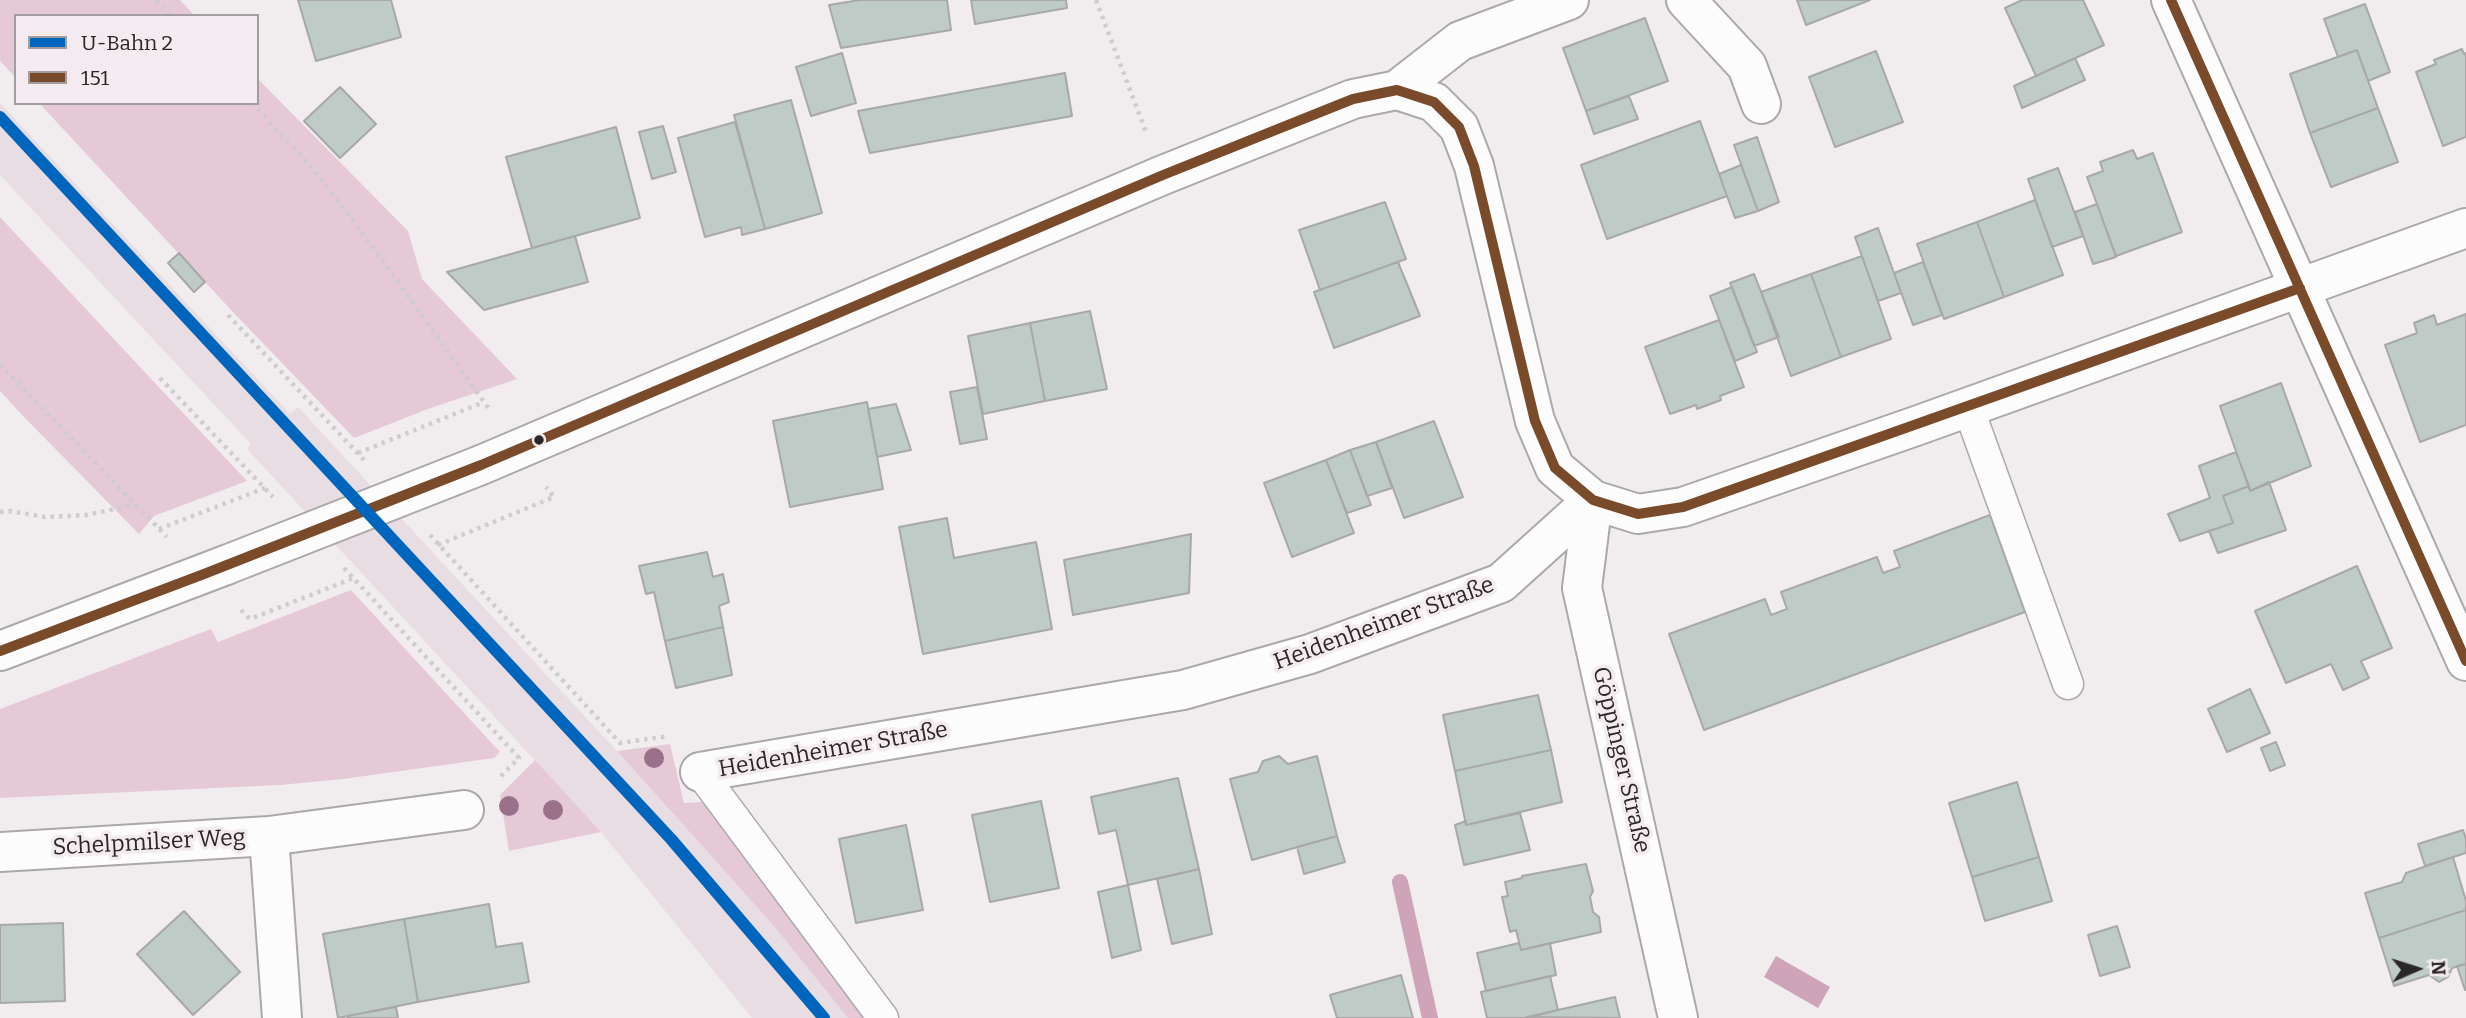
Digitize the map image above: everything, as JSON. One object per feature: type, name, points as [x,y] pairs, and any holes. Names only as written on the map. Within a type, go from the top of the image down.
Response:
[{"type":"street","points":[[0,651],[215,570],[481,464],[1163,175],[1353,99],[1397,90],[1461,41],[1569,0]]},
{"type":"street","points":[[1686,0],[1748,66],[1761,104]]},
{"type":"street","points":[[2171,0],[2466,660]]},
{"type":"street","points":[[1397,90],[1434,102],[1459,127],[1474,166],[1535,421],[1555,468],[1593,500],[1638,514],[1683,507],[2466,228]]},
{"type":"street","name":"Heidenheimer Straße","points":[[700,772],[1183,690],[1310,654],[1501,583],[1593,500]]},
{"type":"street","name":"Göppinger Straße","points":[[1593,500],[1582,588],[1678,1018]]},
{"type":"street","name":"Schelpmilser Weg","points":[[0,852],[269,836],[464,810]]},
{"type":"street","points":[[269,836],[282,1018]]},
{"type":"lane","points":[[1968,407],[2068,684]]},
{"type":"lane","points":[[700,772],[883,1018]]},
{"type":"path","points":[[156,0],[168,14]]},
{"type":"path","points":[[1096,0],[1163,175]]},
{"type":"path","points":[[254,105],[314,170],[379,254],[517,449]]},
{"type":"path","points":[[228,315],[358,453],[484,402]]},
{"type":"path","points":[[0,364],[159,529],[215,570]]},
{"type":"path","points":[[159,529],[265,488],[160,378]]},
{"type":"path","points":[[0,512],[10,510],[45,517],[86,515],[135,505]]},
{"type":"path","points":[[519,512],[438,545],[620,743],[671,735],[700,772]]},
{"type":"path","points":[[271,611],[354,578],[519,758],[464,810]]},
{"type":"shaded area","points":[[0,0],[180,0],[193,14],[14,14],[14,76],[0,61]]},
{"type":"shaded area","points":[[259,80],[408,231],[422,279],[517,379],[354,438],[41,105],[259,105]]},
{"type":"shaded area","points":[[0,103],[290,414],[298,407],[617,751],[773,925],[848,1018],[752,1018],[601,832],[247,449],[251,444],[0,175]]},
{"type":"shaded area","points":[[0,217],[247,481],[154,516],[139,534],[23,416],[0,391]]},
{"type":"shaded area","points":[[351,590],[500,752],[494,758],[280,785],[0,798],[0,709],[211,629],[218,642]]},
{"type":"shaded area","points":[[670,744],[684,803],[703,802],[865,1018],[848,1018],[773,925],[617,751]]},
{"type":"shaded area","points":[[535,760],[601,832],[509,851],[500,795]]},
{"type":"shaded area","points":[[1776,956],[1830,987],[1818,1008],[1764,977]]},
{"type":"building","points":[[298,0],[391,0],[401,37],[316,61]]},
{"type":"building","points":[[860,0],[947,0],[951,30],[841,48],[829,5]]},
{"type":"building","points":[[971,0],[1066,0],[1067,8],[975,24]]},
{"type":"building","points":[[1797,0],[1870,0],[1806,25]]},
{"type":"building","points":[[2022,0],[2083,0],[2104,45],[2036,76],[2005,8]]},
{"type":"building","points":[[2365,4],[2390,72],[2368,81],[2357,50],[2338,57],[2324,19]]},
{"type":"building","points":[[1645,18],[1668,81],[1586,111],[1563,48]]},
{"type":"building","points":[[2462,49],[2464,54],[2466,53],[2466,137],[2443,146],[2416,72],[2436,64],[2434,60]]},
{"type":"building","points":[[2357,50],[2378,108],[2310,133],[2290,74]]},
{"type":"building","points":[[1876,51],[1903,122],[1835,147],[1809,77]]},
{"type":"building","points":[[842,53],[856,103],[811,116],[796,67]]},
{"type":"building","points":[[2075,58],[2085,80],[2022,108],[2014,86]]},
{"type":"building","points":[[1065,73],[1072,116],[870,153],[858,111]]},
{"type":"building","points":[[340,87],[376,124],[340,158],[304,121]]},
{"type":"building","points":[[1629,96],[1638,119],[1594,134],[1586,111]]},
{"type":"building","points":[[791,100],[822,213],[765,229],[734,115]]},
{"type":"building","points":[[2378,108],[2398,162],[2331,187],[2310,133]]},
{"type":"building","points":[[1700,121],[1727,196],[1607,239],[1581,165]]},
{"type":"building","points":[[735,122],[765,229],[742,235],[741,227],[705,237],[678,138]]},
{"type":"building","points":[[663,126],[676,172],[652,179],[639,132]]},
{"type":"building","points":[[616,127],[640,218],[532,248],[506,157]]},
{"type":"building","points":[[1757,137],[1779,202],[1758,211],[1734,145]]},
{"type":"building","points":[[2133,150],[2137,159],[2153,153],[2182,232],[2116,256],[2087,177],[2103,171],[2100,162]]},
{"type":"building","points":[[1741,165],[1758,211],[1735,218],[1719,174]]},
{"type":"building","points":[[2058,168],[2083,236],[2052,247],[2028,179]]},
{"type":"building","points":[[2035,200],[2063,275],[2004,297],[1977,222]]},
{"type":"building","points":[[1385,202],[1406,259],[1320,290],[1299,230]]},
{"type":"building","points":[[2097,204],[2116,257],[2093,264],[2075,212]]},
{"type":"building","points":[[1977,222],[2004,297],[1944,319],[1917,244]]},
{"type":"building","points":[[1878,228],[1901,293],[1878,301],[1855,237]]},
{"type":"building","points":[[575,236],[588,282],[484,310],[447,272]]},
{"type":"building","points":[[179,253],[205,282],[194,292],[168,263]]},
{"type":"building","points":[[1862,256],[1891,339],[1841,357],[1811,274]]},
{"type":"building","points":[[1398,262],[1420,316],[1334,348],[1314,292]]},
{"type":"building","points":[[1923,262],[1942,315],[1913,325],[1894,273]]},
{"type":"building","points":[[1754,274],[1779,337],[1754,346],[1730,283]]},
{"type":"building","points":[[1811,274],[1841,357],[1791,376],[1761,292]]},
{"type":"building","points":[[1732,287],[1757,352],[1735,361],[1710,296]]},
{"type":"building","points":[[1090,311],[1107,389],[1045,401],[1030,323]]},
{"type":"building","points":[[2466,314],[2466,425],[2420,442],[2385,345],[2417,333],[2414,323],[2434,315],[2437,325]]},
{"type":"building","points":[[1719,320],[1744,387],[1697,409],[1696,405],[1670,414],[1645,347]]},
{"type":"building","points":[[1030,323],[1045,401],[983,414],[968,336]]},
{"type":"building","points":[[2281,383],[2311,466],[2250,491],[2220,406]]},
{"type":"building","points":[[977,387],[987,439],[960,444],[950,392]]},
{"type":"building","points":[[867,402],[883,489],[790,507],[773,421]]},
{"type":"building","points":[[896,404],[911,450],[877,457],[868,409]]},
{"type":"building","points":[[1434,421],[1463,497],[1404,518],[1376,442]]},
{"type":"building","points":[[1376,442],[1392,488],[1367,496],[1350,450]]},
{"type":"building","points":[[1350,450],[1371,505],[1347,513],[1326,460]]},
{"type":"building","points":[[2236,452],[2249,486],[2223,496],[2233,523],[2180,541],[2168,514],[2210,498],[2199,466]]},
{"type":"building","points":[[1326,460],[1354,533],[1292,557],[1264,483]]},
{"type":"building","points":[[2269,482],[2286,530],[2218,553],[2209,531],[2233,523],[2223,496],[2249,486],[2250,491]]},
{"type":"building","points":[[1990,515],[2025,612],[1704,730],[1669,634],[1765,599],[1771,615],[1787,609],[1781,592],[1877,557],[1883,573],[1900,567],[1894,551]]},
{"type":"building","points":[[947,518],[954,558],[1036,542],[1052,629],[923,654],[899,527]]},
{"type":"building","points":[[1191,534],[1189,593],[1073,615],[1064,560]]},
{"type":"building","points":[[707,552],[713,577],[723,574],[729,602],[719,606],[723,627],[665,641],[654,592],[646,594],[639,566]]},
{"type":"building","points":[[2357,566],[2392,648],[2361,661],[2369,678],[2343,690],[2331,664],[2286,683],[2255,611]]},
{"type":"building","points":[[723,627],[732,675],[676,688],[665,641]]},
{"type":"building","points":[[2250,689],[2270,733],[2227,752],[2208,709]]},
{"type":"building","points":[[1538,695],[1551,750],[1455,771],[1443,715]]},
{"type":"building","points":[[2276,742],[2285,765],[2270,771],[2261,748]]},
{"type":"building","points":[[1551,750],[1562,802],[1466,825],[1455,771]]},
{"type":"building","points":[[1279,756],[1288,764],[1317,756],[1337,836],[1252,860],[1230,779],[1258,772],[1263,761]]},
{"type":"building","points":[[1178,778],[1199,869],[1128,885],[1116,830],[1099,834],[1091,797]]},
{"type":"building","points":[[2017,782],[2039,857],[1972,877],[1949,803]]},
{"type":"building","points":[[1041,801],[1059,888],[990,902],[972,815]]},
{"type":"building","points":[[1520,813],[1530,850],[1464,865],[1455,825]]},
{"type":"building","points":[[906,825],[923,910],[856,923],[839,839]]},
{"type":"building","points":[[2463,830],[2466,853],[2425,866],[2418,844]]},
{"type":"building","points":[[1337,836],[1345,862],[1304,874],[1297,847]]},
{"type":"building","points":[[2039,857],[2052,901],[1985,921],[1972,877]]},
{"type":"building","points":[[2453,857],[2466,901],[2466,910],[2379,938],[2365,893],[2402,882],[2406,873]]},
{"type":"building","points":[[1586,864],[1593,891],[1590,897],[1593,912],[1599,917],[1601,932],[1521,950],[1516,930],[1510,932],[1502,897],[1508,896],[1505,882],[1522,876]]},
{"type":"building","points":[[1199,869],[1212,934],[1172,944],[1157,879]]},
{"type":"building","points":[[1128,885],[1141,950],[1112,958],[1098,892]]},
{"type":"building","points":[[489,904],[496,947],[522,943],[529,982],[418,1002],[404,919]]},
{"type":"building","points":[[2466,910],[2466,964],[2452,968],[2448,977],[2439,982],[2429,975],[2394,986],[2379,938]]},
{"type":"building","points":[[184,911],[240,972],[193,1015],[137,954]]},
{"type":"building","points":[[404,919],[418,1002],[338,1018],[323,934]]},
{"type":"building","points":[[63,923],[65,1001],[0,1003],[0,925]]},
{"type":"building","points":[[2117,926],[2130,967],[2100,976],[2088,935]]},
{"type":"building","points":[[1519,943],[1521,950],[1550,943],[1556,975],[1486,991],[1477,953]]},
{"type":"building","points":[[2466,964],[2466,989],[2465,990],[2457,966]]},
{"type":"building","points":[[1401,975],[1413,1018],[1337,1018],[1330,995]]},
{"type":"building","points":[[1550,976],[1558,1010],[1527,1018],[1487,1018],[1481,992]]},
{"type":"building","points":[[1615,997],[1620,1018],[1527,1017],[1558,1010]]},
{"type":"building","points":[[396,1007],[398,1018],[347,1016]]},
{"type":"waterway","points":[[1400,882],[1430,1018]]},
{"type":"metro line","name":"2","points":[[0,117],[671,839],[824,1018]]},
{"type":"transit line","name":"151","points":[[2171,0],[2466,661]]},
{"type":"transit line","name":"151","points":[[0,651],[481,465],[1163,175],[1353,99],[1397,90],[1434,102],[1459,127],[1474,166],[1535,421],[1555,468],[1593,500],[1638,514],[1683,507],[2300,288]]}]
